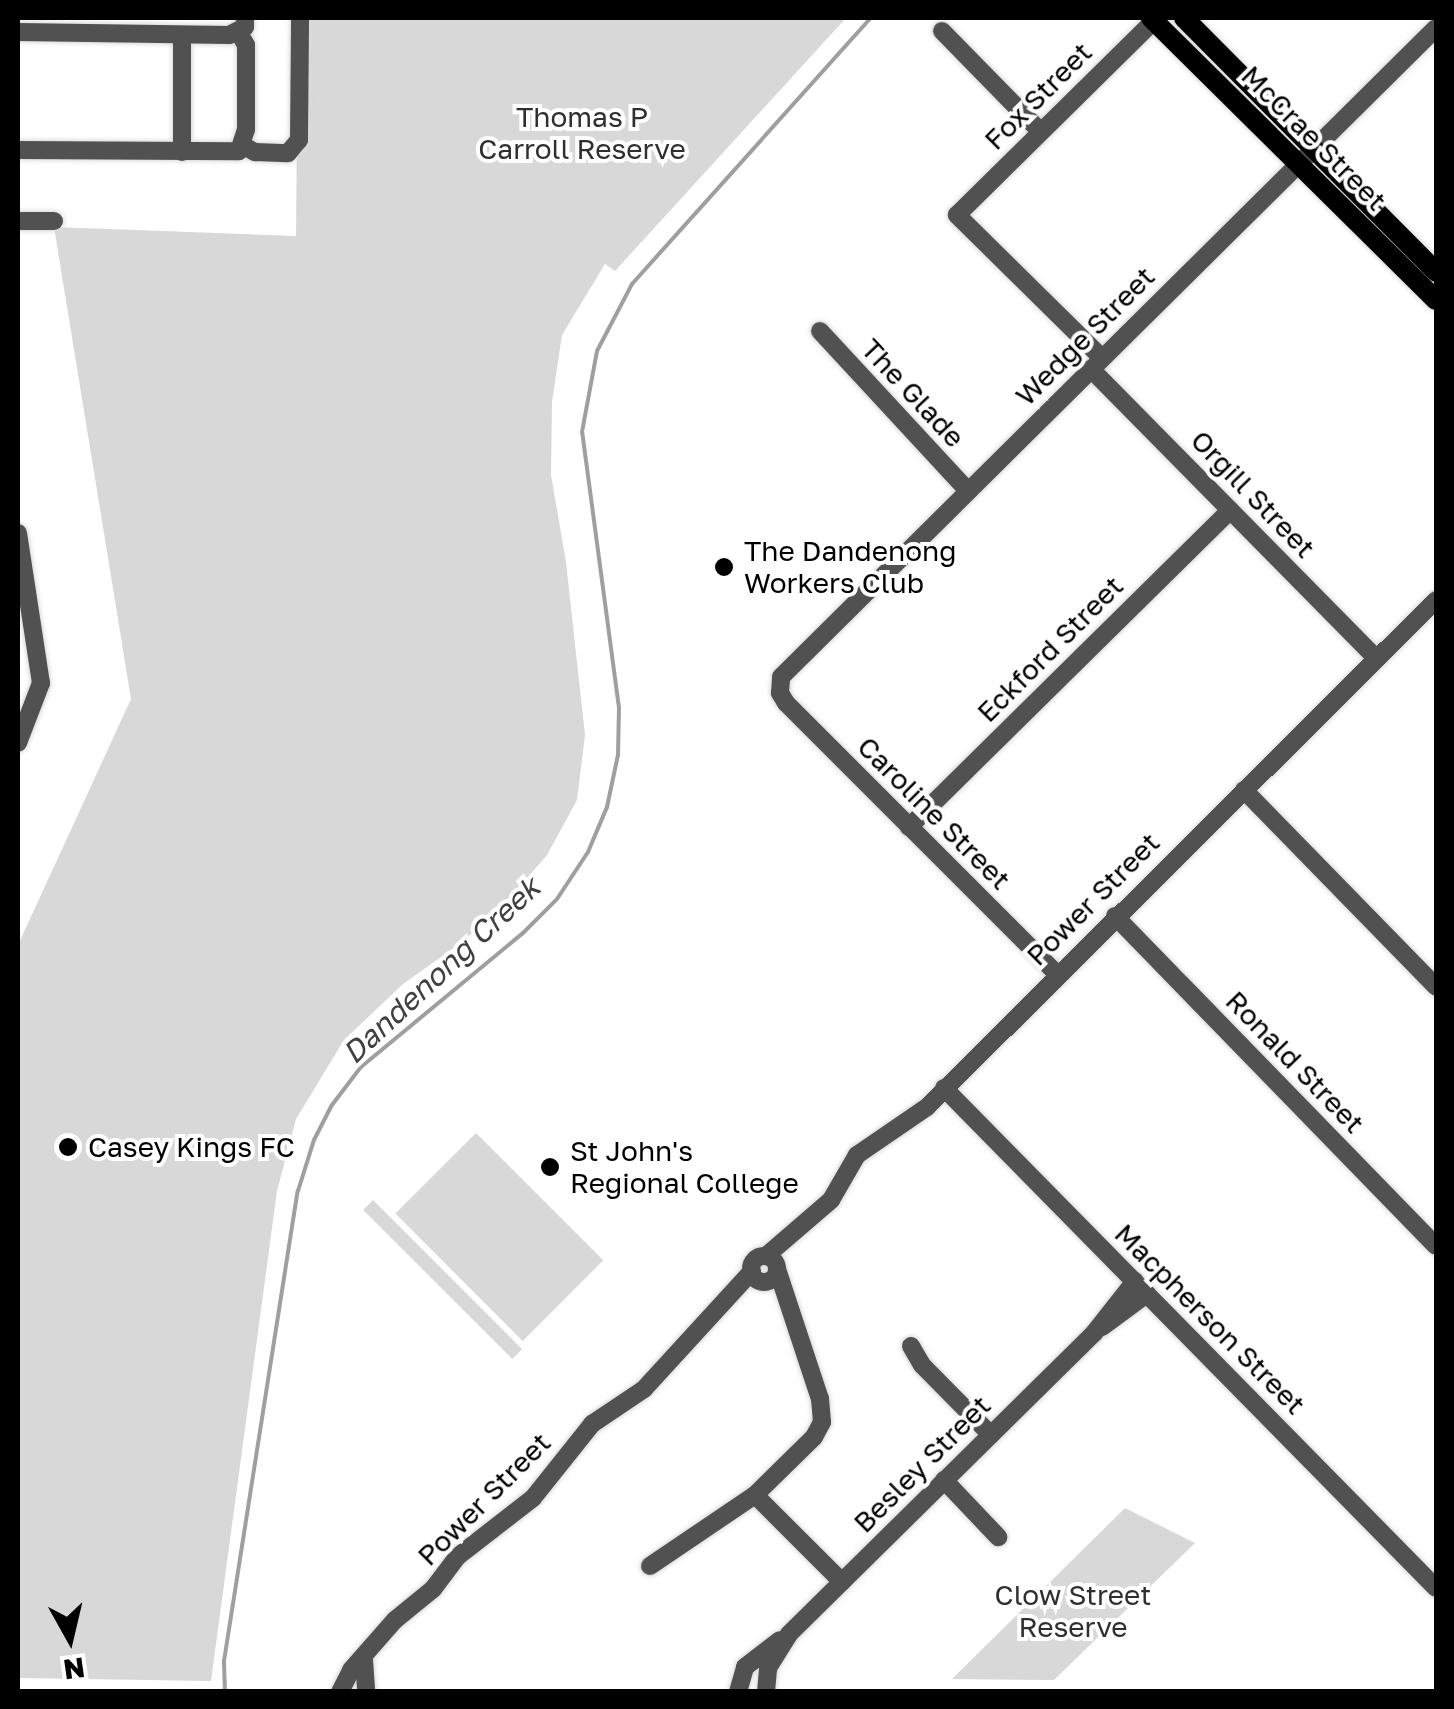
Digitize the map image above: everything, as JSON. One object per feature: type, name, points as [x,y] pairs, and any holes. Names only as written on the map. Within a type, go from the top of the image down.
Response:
[{"type":"main road","name":"McCrae Street","points":[[1154,18],[1436,272]]},
{"type":"main road","name":"McCrae Street","points":[[1184,18],[1436,300]]},
{"type":"street","points":[[244,146],[255,152],[288,153],[299,140],[300,18]]},
{"type":"street","name":"Fox Street","points":[[957,215],[1154,18]]},
{"type":"street","points":[[18,32],[182,35],[242,25],[246,44],[244,146]]},
{"type":"street","name":"Wedge Street","points":[[778,688],[786,671],[1436,28]]},
{"type":"street","points":[[942,31],[1041,132]]},
{"type":"street","points":[[182,35],[182,152]]},
{"type":"street","points":[[18,150],[230,152],[244,146]]},
{"type":"street","name":"Orgill Street","points":[[957,215],[1230,510],[1376,658]]},
{"type":"street","points":[[18,221],[54,221]]},
{"type":"street","name":"The Glade","points":[[820,330],[968,491]]},
{"type":"street","name":"Eckford Street","points":[[909,828],[1230,510]]},
{"type":"street","points":[[18,532],[41,683],[19,735]]},
{"type":"street","name":"Power Street","points":[[340,1692],[351,1670],[364,1660],[394,1620],[433,1589],[457,1557],[533,1498],[592,1424],[644,1388],[729,1296],[767,1271],[792,1234],[838,1192],[857,1156],[916,1117],[1376,658],[1433,612]]},
{"type":"street","name":"Caroline Street","points":[[778,688],[786,703],[1057,974]]},
{"type":"street","points":[[1244,790],[1436,986]]},
{"type":"street","name":"Ronald Street","points":[[1115,916],[1436,1246]]},
{"type":"street","name":"Macpherson Street","points":[[944,1088],[1436,1588]]},
{"type":"street","points":[[650,1566],[754,1496],[814,1437],[822,1422],[820,1399],[788,1306],[767,1271]]},
{"type":"street","name":"Besley Street","points":[[738,1692],[745,1667],[789,1634],[1141,1287]]},
{"type":"street","points":[[911,1346],[922,1365],[991,1435]]},
{"type":"street","points":[[944,1480],[998,1537]]},
{"type":"street","points":[[754,1496],[842,1582]]},
{"type":"street","name":"Besley Street","points":[[766,1692],[768,1668],[789,1634]]},
{"type":"street","points":[[364,1660],[366,1692]]},
{"type":"green space","name":"Thomas P Carroll Reserve","points":[[298,18],[846,18],[615,271],[605,264],[562,335],[552,402],[551,475],[566,562],[585,735],[577,800],[547,855],[514,893],[465,940],[403,984],[344,1040],[296,1119],[277,1191],[211,1681],[18,1678],[18,945],[131,699],[54,227],[296,236]]},
{"type":"green space","points":[[476,1133],[603,1260],[523,1341],[395,1214]]},
{"type":"green space","points":[[373,1200],[522,1349],[512,1359],[363,1210]]},
{"type":"green space","name":"Clow Street Reserve","points":[[1125,1508],[1195,1543],[1054,1680],[952,1679]]},
{"type":"waterway","name":"Dandenong Creek","points":[[225,1692],[224,1661],[298,1191],[314,1140],[332,1105],[361,1067],[523,933],[557,899],[588,852],[607,807],[618,755],[619,708],[582,432],[597,351],[632,284],[871,18]]},
{"type":"place","name":"The Dandenong Workers Club","points":[[724,567]]},
{"type":"place","name":"Casey Kings FC","points":[[68,1147]]},
{"type":"place","name":"St John's Regional College","points":[[550,1167]]}]
